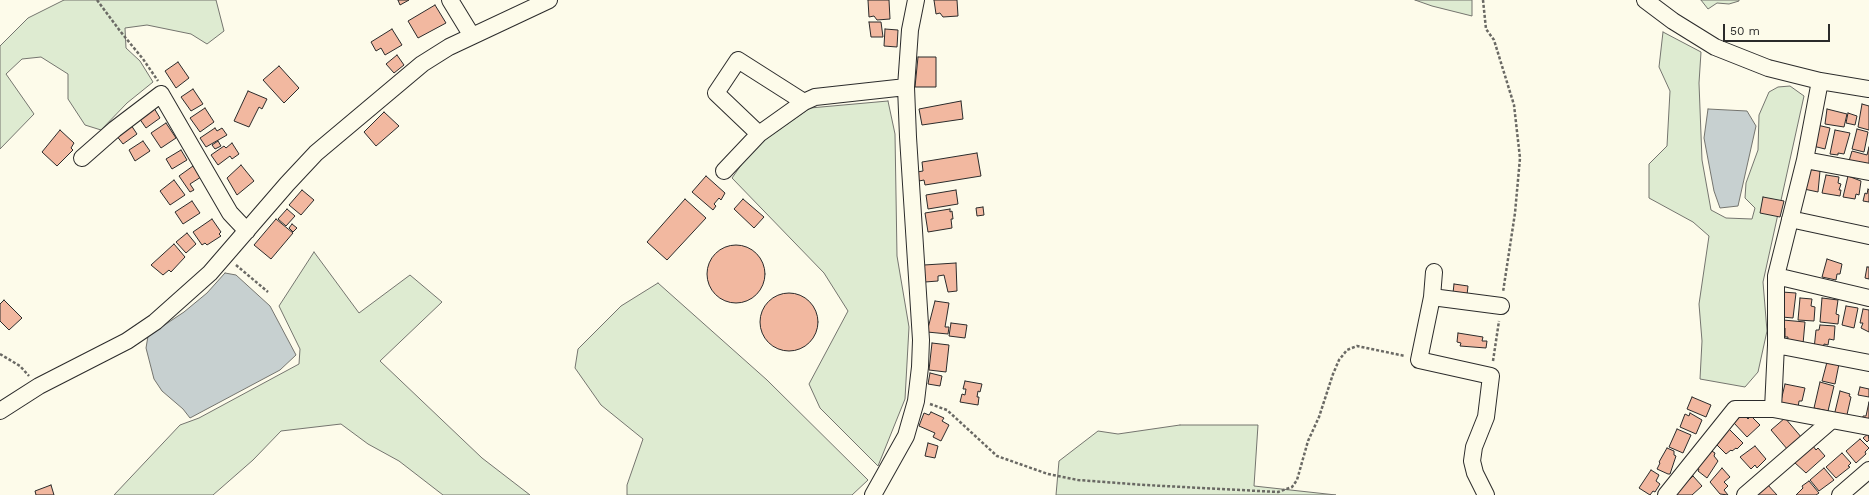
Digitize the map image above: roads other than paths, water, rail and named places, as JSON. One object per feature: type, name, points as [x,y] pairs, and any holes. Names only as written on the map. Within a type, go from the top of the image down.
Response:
[{"type":"street","points":[[450,0],[472,36]]},
{"type":"street","points":[[0,411],[39,386],[127,342],[184,298],[210,273],[287,184],[338,133],[422,64],[449,47],[549,0]]},
{"type":"street","points":[[873,495],[906,436],[916,401],[921,340],[906,87],[910,30],[916,0]]},
{"type":"street","points":[[1645,0],[1673,21],[1715,47],[1768,68],[1820,81],[1869,89]]},
{"type":"street","points":[[759,134],[716,93],[738,60],[804,102]]},
{"type":"street","points":[[1773,409],[1776,345],[1776,276],[1806,160],[1820,81]]},
{"type":"street","points":[[724,171],[759,134],[804,102],[815,97],[906,87]]},
{"type":"street","points":[[82,158],[115,129],[161,94],[230,213],[247,231]]},
{"type":"street","points":[[1806,160],[1869,172]]},
{"type":"street","points":[[1790,219],[1869,236]]},
{"type":"street","points":[[1434,272],[1432,297],[1419,360],[1491,376],[1486,417],[1474,447],[1472,461],[1486,495]]},
{"type":"street","points":[[1776,276],[1869,298]]},
{"type":"street","points":[[1432,297],[1501,306]]},
{"type":"street","points":[[1776,345],[1869,363]]},
{"type":"street","points":[[1666,495],[1735,409],[1773,409],[1869,427]]},
{"type":"street","points":[[1745,495],[1832,420]]},
{"type":"street","points":[[1840,495],[1869,470]]}]
